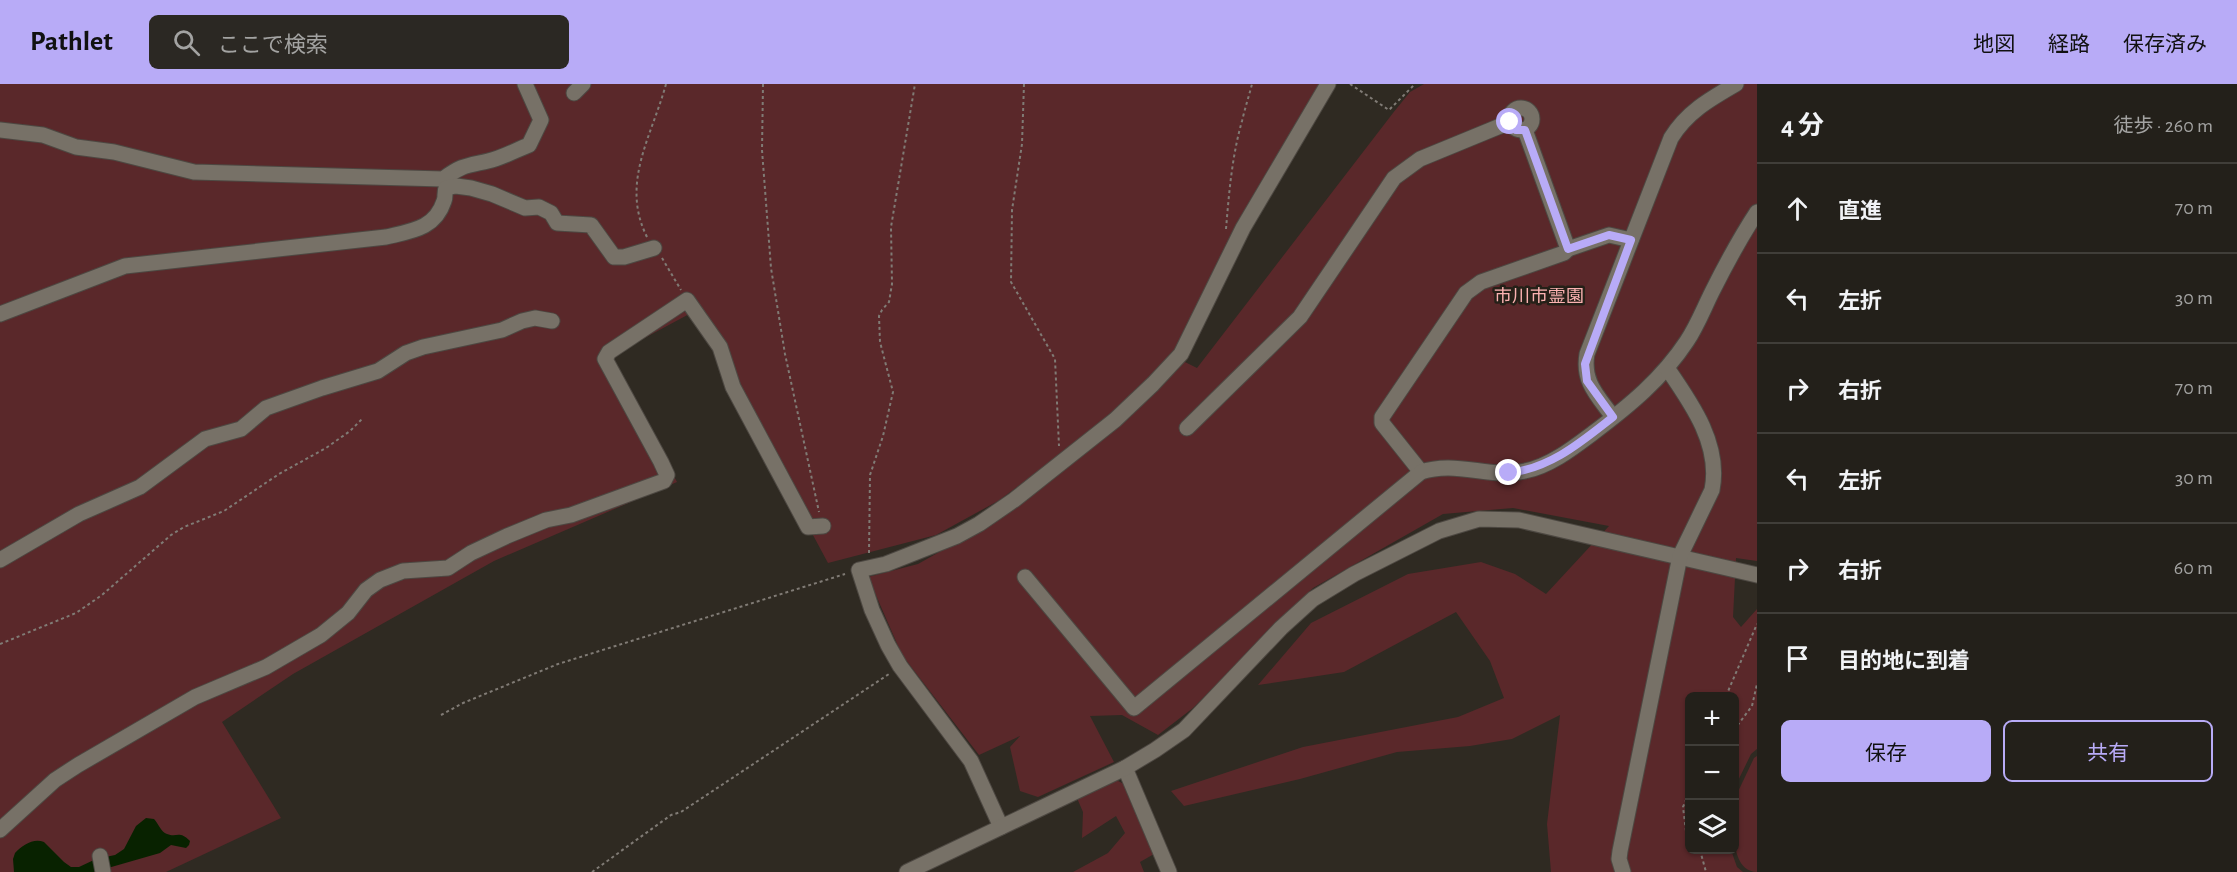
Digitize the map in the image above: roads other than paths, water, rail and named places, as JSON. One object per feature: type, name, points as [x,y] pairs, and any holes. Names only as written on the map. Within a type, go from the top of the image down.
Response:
[{"type":"street","points":[[0,130],[43,135],[76,147],[114,152],[194,172],[443,179],[460,167],[488,161],[529,145],[541,120],[525,84]]},
{"type":"street","points":[[1001,827],[971,761],[900,666],[872,610],[864,569],[886,564],[957,536],[1014,500],[1115,420],[1181,354],[1243,228],[1328,84]]},
{"type":"street","points":[[1613,417],[1587,381],[1585,364],[1666,147],[1677,128],[1698,107],[1736,84]]},
{"type":"street","points":[[1187,428],[1300,317],[1394,178],[1420,159],[1510,122],[1516,130],[1525,130],[1568,249]]},
{"type":"street","points":[[0,314],[125,266],[386,237],[424,228],[435,217],[445,200],[446,188],[456,186],[492,194],[525,208],[539,207],[551,213],[557,223],[591,225],[614,257],[624,257],[654,248]]},
{"type":"street","points":[[1025,577],[1134,708],[1421,472],[1441,467],[1488,473],[1526,471],[1559,457],[1642,395],[1689,339],[1736,246],[1757,212]]},
{"type":"street","points":[[1421,472],[1382,423],[1382,417],[1466,293],[1481,282],[1609,235],[1631,240]]},
{"type":"street","points":[[0,830],[55,780],[78,765],[195,697],[266,667],[321,635],[348,613],[366,590],[380,580],[403,571],[448,568],[471,553],[546,520],[571,515],[664,481],[668,475],[662,462],[605,359],[609,352],[687,300],[720,347],[733,387],[808,527],[823,526]]},
{"type":"street","points":[[0,560],[79,514],[140,487],[205,439],[241,429],[266,408],[378,371],[406,353],[423,347],[502,330],[529,320],[552,321]]},
{"type":"street","points":[[1623,872],[1619,859],[1620,851],[1680,556],[1712,490],[1714,470],[1710,445],[1703,428],[1667,368]]},
{"type":"street","points":[[908,872],[1125,768],[1155,750],[1184,730],[1281,628],[1313,599],[1354,574],[1439,531],[1479,519],[1520,520],[1757,575]]},
{"type":"street","points":[[1125,768],[1169,872]]},
{"type":"park label","name":"市川市霊園","points":[[1539,297]]}]
